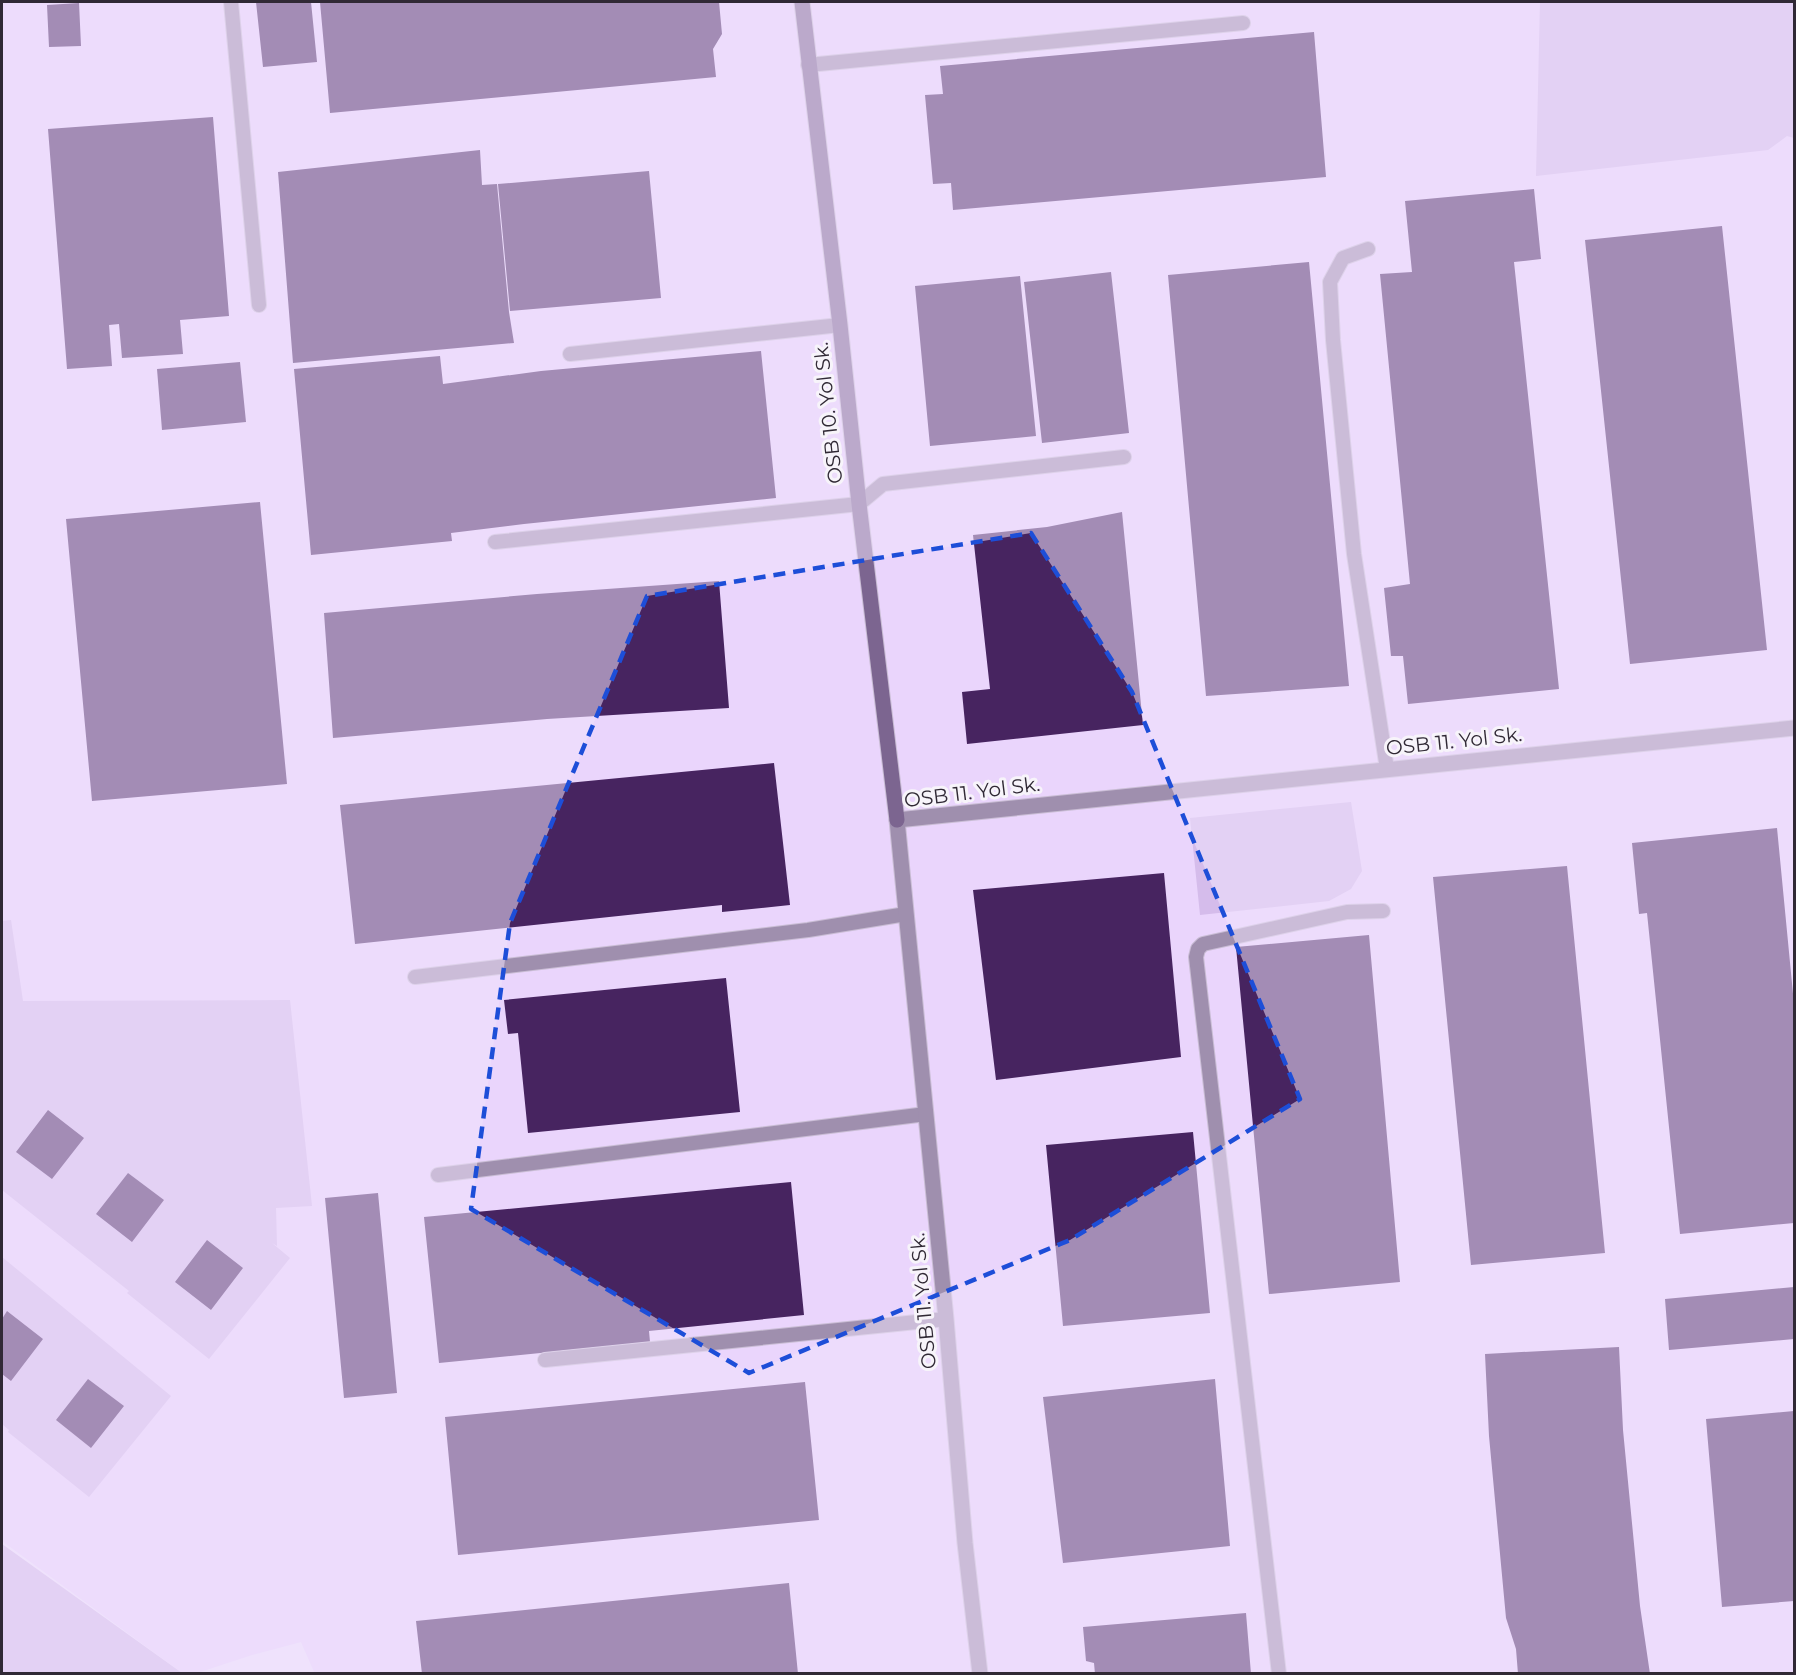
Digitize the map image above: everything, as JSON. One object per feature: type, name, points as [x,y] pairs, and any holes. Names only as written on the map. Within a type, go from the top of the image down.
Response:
[{"type":"street","name":"OSB 10. Yol Sk.","points":[[802,2],[897,820]]},
{"type":"street","name":"OSB 11. Yol Sk.","points":[[980,1674],[965,1543],[946,1319],[897,820],[1794,728]]},
{"type":"lane","points":[[231,2],[259,305]]},
{"type":"lane","points":[[808,65],[1243,23]]},
{"type":"lane","points":[[1368,249],[1343,258],[1330,282],[1333,340],[1354,554],[1387,769]]},
{"type":"lane","points":[[570,354],[840,325]]},
{"type":"lane","points":[[495,542],[859,504],[884,484],[1124,457]]},
{"type":"lane","points":[[1279,1674],[1196,957],[1198,949],[1203,944],[1347,912],[1383,911]]},
{"type":"lane","points":[[415,977],[808,930],[906,914]]},
{"type":"lane","points":[[438,1175],[926,1114]]},
{"type":"lane","points":[[545,1360],[946,1319]]},
{"type":"highlighted area","points":[[1031,533],[1132,692],[1300,1099],[1070,1240],[749,1373],[471,1209],[510,923],[647,596]]},
{"type":"shaded area","points":[[2,2],[1794,2],[1794,1673],[315,1674],[301,1642],[197,1673],[182,1673],[2,1541]]},
{"type":"shaded area","points":[[1540,2],[1794,2],[1794,138],[1787,136],[1768,150],[1536,176]]},
{"type":"shaded area","points":[[1351,802],[1362,871],[1351,889],[1329,901],[1200,915],[1190,818]]},
{"type":"shaded area","points":[[11,920],[23,1001],[290,1000],[312,1206],[276,1208],[277,1246],[272,1243],[290,1258],[209,1359],[127,1293],[129,1291],[2,1190],[2,921]]},
{"type":"shaded area","points":[[2,1257],[171,1396],[89,1497],[8,1432],[9,1430],[2,1424]]},
{"type":"shaded area","points":[[2,1544],[182,1673],[2,1673]]},
{"type":"building","points":[[256,2],[311,2],[317,62],[263,67]]},
{"type":"building","points":[[320,2],[719,2],[722,34],[713,49],[716,77],[330,113]]},
{"type":"building","points":[[79,3],[81,46],[49,47],[47,5]]},
{"type":"building","points":[[1314,32],[1326,177],[953,210],[951,183],[933,184],[925,95],[943,94],[940,66]]},
{"type":"building","points":[[213,117],[229,316],[180,320],[183,354],[122,358],[119,324],[109,325],[112,366],[67,369],[48,129]]},
{"type":"building","points":[[480,150],[482,185],[497,184],[514,343],[293,363],[278,172]]},
{"type":"building","points":[[649,171],[661,298],[510,311],[498,184]]},
{"type":"building","points":[[1534,189],[1541,259],[1514,262],[1559,689],[1408,704],[1403,656],[1391,656],[1384,588],[1410,584],[1380,274],[1412,272],[1405,201]]},
{"type":"building","points":[[1722,226],[1767,650],[1630,664],[1585,240]]},
{"type":"building","points":[[1309,262],[1349,686],[1206,696],[1168,275]]},
{"type":"building","points":[[1111,272],[1129,433],[1042,443],[1024,282]]},
{"type":"building","points":[[1020,276],[1036,436],[930,446],[915,286]]},
{"type":"building","points":[[761,351],[776,498],[524,524],[451,533],[452,541],[311,555],[294,369],[440,356],[443,384],[541,371]]},
{"type":"building","points":[[240,362],[246,422],[162,430],[157,369]]},
{"type":"building","points":[[260,502],[287,784],[92,801],[66,519]]},
{"type":"building","points":[[1122,512],[1143,725],[967,744],[962,692],[990,689],[973,535],[1047,527]]},
{"type":"building","points":[[719,581],[729,708],[547,719],[333,738],[324,613]]},
{"type":"building","points":[[774,763],[790,905],[722,912],[722,905],[355,944],[340,805]]},
{"type":"building","points":[[1777,828],[1794,1004],[1794,1223],[1680,1234],[1647,913],[1639,914],[1632,843]]},
{"type":"building","points":[[1567,866],[1605,1253],[1471,1265],[1433,877]]},
{"type":"building","points":[[1164,873],[1181,1057],[996,1080],[973,890]]},
{"type":"building","points":[[1369,935],[1400,1282],[1269,1294],[1236,947]]},
{"type":"building","points":[[726,978],[740,1112],[528,1133],[518,1033],[508,1034],[504,1000]]},
{"type":"building","points":[[48,1110],[84,1138],[52,1179],[16,1152]]},
{"type":"building","points":[[1193,1132],[1210,1313],[1063,1326],[1046,1145]]},
{"type":"building","points":[[128,1173],[164,1200],[132,1242],[96,1214]]},
{"type":"building","points":[[791,1182],[804,1315],[649,1331],[650,1342],[439,1363],[424,1217]]},
{"type":"building","points":[[378,1193],[397,1393],[344,1398],[325,1198]]},
{"type":"building","points":[[207,1240],[243,1268],[211,1310],[175,1282]]},
{"type":"building","points":[[1794,1287],[1794,1339],[1669,1350],[1665,1299]]},
{"type":"building","points":[[7,1311],[43,1339],[11,1381],[2,1374],[2,1319]]},
{"type":"building","points":[[1619,1347],[1623,1430],[1640,1606],[1650,1674],[1518,1674],[1516,1649],[1506,1618],[1489,1436],[1485,1354]]},
{"type":"building","points":[[88,1379],[124,1406],[91,1448],[56,1420]]},
{"type":"building","points":[[1215,1379],[1230,1546],[1063,1563],[1043,1397]]},
{"type":"building","points":[[805,1382],[819,1520],[458,1555],[445,1417]]},
{"type":"building","points":[[1794,1411],[1794,1601],[1722,1607],[1706,1419]]},
{"type":"building","points":[[789,1583],[798,1674],[422,1674],[416,1621]]},
{"type":"building","points":[[1246,1613],[1251,1674],[1095,1674],[1094,1663],[1086,1661],[1083,1627]]}]
